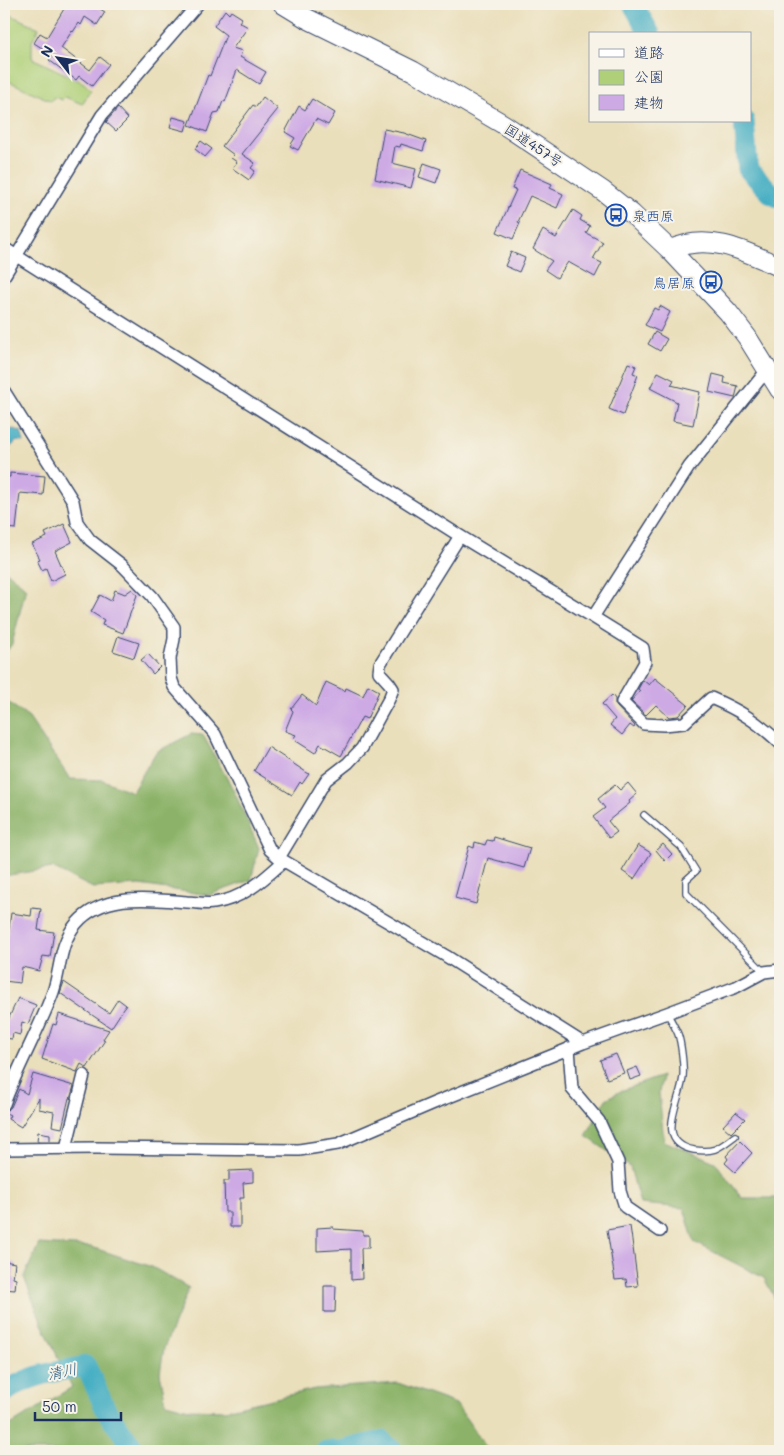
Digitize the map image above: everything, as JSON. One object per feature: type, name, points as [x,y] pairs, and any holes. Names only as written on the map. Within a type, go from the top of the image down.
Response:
[{"type":"highway","name":"国道457号","points":[[283,4],[306,18],[413,71],[503,124],[603,191],[632,214],[670,250],[728,312],[747,337],[780,390]]},
{"type":"highway","points":[[670,250],[683,244],[704,242],[750,252],[780,265]]},
{"type":"street","points":[[4,276],[102,115],[198,4]]},
{"type":"street","points":[[4,248],[460,536],[643,648],[645,662],[622,702],[644,724],[684,723],[710,698],[736,709],[761,725],[780,743]]},
{"type":"street","points":[[593,617],[689,467],[768,369]]},
{"type":"street","points":[[4,391],[72,501],[77,522],[90,540],[122,565],[152,596],[174,627],[174,639],[170,658],[171,678],[174,687],[215,734],[270,850],[281,860],[446,956],[582,1043]]},
{"type":"street","points":[[4,1104],[53,991],[64,944],[76,924],[98,907],[125,899],[158,899],[212,904],[240,896],[260,883],[281,860],[326,780],[348,763],[362,748],[389,700],[393,689],[379,672],[380,664],[460,536]]},
{"type":"street","points":[[4,1149],[299,1150],[338,1144],[569,1048],[736,987],[764,972],[780,970]]},
{"type":"street","points":[[569,1048],[572,1089],[599,1121],[618,1162],[620,1191],[625,1207],[660,1231]]},
{"type":"street","points":[[66,1148],[84,1076]]},
{"type":"lane","points":[[644,815],[681,847],[696,871],[686,880],[686,893],[764,972]]},
{"type":"lane","points":[[667,1013],[679,1036],[683,1076],[671,1125],[674,1139],[681,1145],[691,1149],[706,1151],[717,1150],[735,1136]]},
{"type":"green space","points":[[4,12],[39,28],[32,41],[32,58],[84,83],[91,90],[82,104],[65,97],[62,100],[54,97],[51,101],[4,79]]},
{"type":"green space","points":[[4,569],[26,588],[12,644],[4,655]]},
{"type":"green space","points":[[4,699],[29,718],[70,779],[103,780],[132,792],[156,752],[191,734],[203,735],[234,791],[259,848],[251,880],[209,895],[139,885],[93,888],[52,868],[4,876]]},
{"type":"green space","points":[[662,1076],[659,1093],[664,1141],[715,1162],[742,1198],[780,1198],[780,1308],[764,1278],[694,1242],[684,1208],[640,1204],[630,1167],[586,1136],[606,1099],[623,1090]]},
{"type":"green space","points":[[39,1244],[91,1247],[152,1267],[189,1288],[164,1348],[160,1373],[166,1403],[189,1409],[225,1410],[315,1389],[398,1383],[456,1404],[489,1451],[4,1451],[4,1429],[72,1387],[42,1324],[24,1277]]},
{"type":"water","points":[[13,429],[21,431],[24,442],[17,441],[7,450],[11,453],[4,460],[4,435],[7,431]]},
{"type":"building","points":[[67,4],[92,4],[105,12],[97,25],[85,17],[81,25],[79,23],[72,31],[61,48],[90,70],[100,57],[109,64],[92,86],[79,76],[76,80],[49,60],[53,55],[34,43],[40,33],[47,37]]},
{"type":"building","points":[[225,10],[229,14],[231,11],[242,18],[239,22],[248,27],[233,48],[242,51],[240,57],[266,72],[259,84],[237,70],[225,102],[223,101],[219,112],[214,113],[207,132],[189,125],[226,35],[214,26]]},
{"type":"building","points":[[263,97],[278,109],[242,154],[255,163],[251,168],[255,171],[249,180],[232,168],[237,162],[231,158],[234,155],[222,146],[253,105],[256,107]]},
{"type":"building","points":[[312,99],[335,113],[328,125],[316,119],[298,150],[290,146],[295,138],[285,132],[299,106],[305,110]]},
{"type":"building","points":[[118,108],[128,119],[116,131],[106,122]]},
{"type":"building","points":[[173,117],[188,121],[185,131],[170,127]]},
{"type":"building","points":[[384,129],[404,133],[426,141],[423,151],[401,144],[400,147],[395,146],[392,163],[416,169],[411,188],[375,179]]},
{"type":"building","points":[[201,141],[212,149],[205,157],[195,149]]},
{"type":"building","points":[[424,163],[441,169],[436,183],[419,177]]},
{"type":"building","points":[[520,170],[552,184],[550,188],[563,194],[557,208],[530,196],[518,222],[520,223],[513,239],[497,232],[516,190],[512,189]]},
{"type":"building","points":[[573,210],[582,216],[580,220],[590,226],[586,233],[603,242],[593,259],[602,263],[595,277],[568,262],[557,278],[545,270],[552,261],[533,249],[543,230],[556,238]]},
{"type":"building","points":[[511,252],[525,258],[519,272],[505,266]]},
{"type":"building","points":[[660,306],[670,312],[660,332],[645,325],[654,308],[658,310]]},
{"type":"building","points":[[655,332],[667,339],[660,351],[648,344]]},
{"type":"building","points":[[628,363],[636,366],[633,373],[638,375],[623,415],[609,409]]},
{"type":"building","points":[[658,372],[674,380],[671,385],[700,392],[693,425],[673,421],[677,402],[650,388]]},
{"type":"building","points":[[713,374],[725,377],[724,383],[738,386],[735,398],[709,392]]},
{"type":"building","points":[[10,473],[45,476],[43,495],[20,493],[16,529],[4,528],[4,477],[10,477]]},
{"type":"building","points":[[64,524],[72,542],[55,551],[65,574],[51,581],[46,568],[42,570],[37,560],[40,559],[32,544],[47,537],[45,533]]},
{"type":"building","points":[[132,589],[137,595],[123,633],[102,625],[104,620],[91,612],[100,595],[111,601],[115,590],[125,594]]},
{"type":"building","points":[[118,636],[139,643],[134,658],[113,651]]},
{"type":"building","points":[[148,654],[160,667],[153,674],[141,660]]},
{"type":"building","points":[[655,678],[688,705],[678,716],[669,717],[656,705],[646,715],[631,701],[640,691],[638,689],[643,680],[649,685]]},
{"type":"building","points":[[326,682],[345,691],[346,688],[363,696],[368,685],[379,691],[367,719],[362,717],[341,756],[320,744],[315,753],[293,739],[296,735],[285,731],[293,711],[291,709],[302,695],[316,706]]},
{"type":"building","points":[[612,695],[617,707],[635,726],[634,728],[630,725],[622,735],[610,725],[615,719],[602,704]]},
{"type":"building","points":[[268,747],[309,774],[302,784],[300,782],[292,795],[254,771]]},
{"type":"building","points":[[628,783],[637,794],[629,801],[630,803],[608,821],[617,832],[609,838],[593,817],[605,808],[598,799],[615,785],[620,790]]},
{"type":"building","points":[[494,837],[530,848],[524,868],[488,858],[476,904],[455,898],[469,846],[474,848],[475,842],[485,845],[487,840],[493,841]]},
{"type":"building","points":[[663,844],[672,854],[665,861],[656,850]]},
{"type":"building","points":[[638,845],[651,853],[634,879],[622,871]]},
{"type":"building","points":[[32,908],[41,909],[38,930],[54,932],[50,957],[43,956],[39,971],[22,967],[20,983],[4,981],[4,955],[11,913],[31,916]]},
{"type":"building","points":[[64,982],[109,1013],[118,999],[126,1005],[111,1028],[60,993]]},
{"type":"building","points":[[18,998],[36,1005],[28,1024],[22,1022],[20,1035],[13,1033],[12,1039],[4,1038],[4,1019],[8,1020]]},
{"type":"building","points":[[59,1014],[109,1030],[103,1039],[105,1040],[87,1068],[81,1064],[77,1072],[42,1059],[53,1024],[56,1025]]},
{"type":"building","points":[[616,1054],[624,1073],[607,1079],[600,1060]]},
{"type":"building","points":[[637,1067],[641,1076],[630,1080],[627,1071]]},
{"type":"building","points":[[33,1074],[74,1086],[69,1098],[62,1128],[52,1126],[54,1112],[39,1109],[39,1098],[21,1127],[8,1119],[10,1115],[4,1112],[11,1107],[19,1089],[27,1094]]},
{"type":"building","points":[[736,1112],[745,1119],[731,1133],[723,1126]]},
{"type":"building","points":[[38,1132],[50,1134],[50,1141],[37,1141]]},
{"type":"building","points":[[740,1141],[752,1153],[735,1172],[725,1163],[728,1159],[726,1156]]},
{"type":"building","points":[[253,1170],[253,1182],[243,1183],[244,1198],[240,1198],[240,1227],[230,1227],[230,1212],[225,1212],[224,1181],[229,1181],[229,1171]]},
{"type":"building","points":[[630,1226],[638,1286],[627,1287],[626,1279],[615,1280],[607,1230]]},
{"type":"building","points":[[333,1227],[333,1229],[363,1231],[363,1235],[369,1235],[369,1248],[361,1248],[362,1279],[351,1280],[351,1249],[317,1251],[317,1228]]},
{"type":"building","points":[[4,1261],[15,1263],[13,1278],[16,1279],[15,1290],[4,1289]]},
{"type":"building","points":[[324,1286],[336,1286],[335,1312],[324,1312]]},
{"type":"waterway","points":[[633,4],[649,32]]},
{"type":"waterway","points":[[744,122],[748,169],[772,194],[780,198]]},
{"type":"waterway","name":"清川","points":[[4,1393],[33,1378],[86,1366],[107,1412],[136,1451]]},
{"type":"waterway","name":"清川","points":[[326,1451],[341,1451],[382,1441],[393,1451]]},
{"type":"place","name":"泉西原","points":[[616,215]]},
{"type":"place","name":"鳥居原","points":[[711,282]]}]
